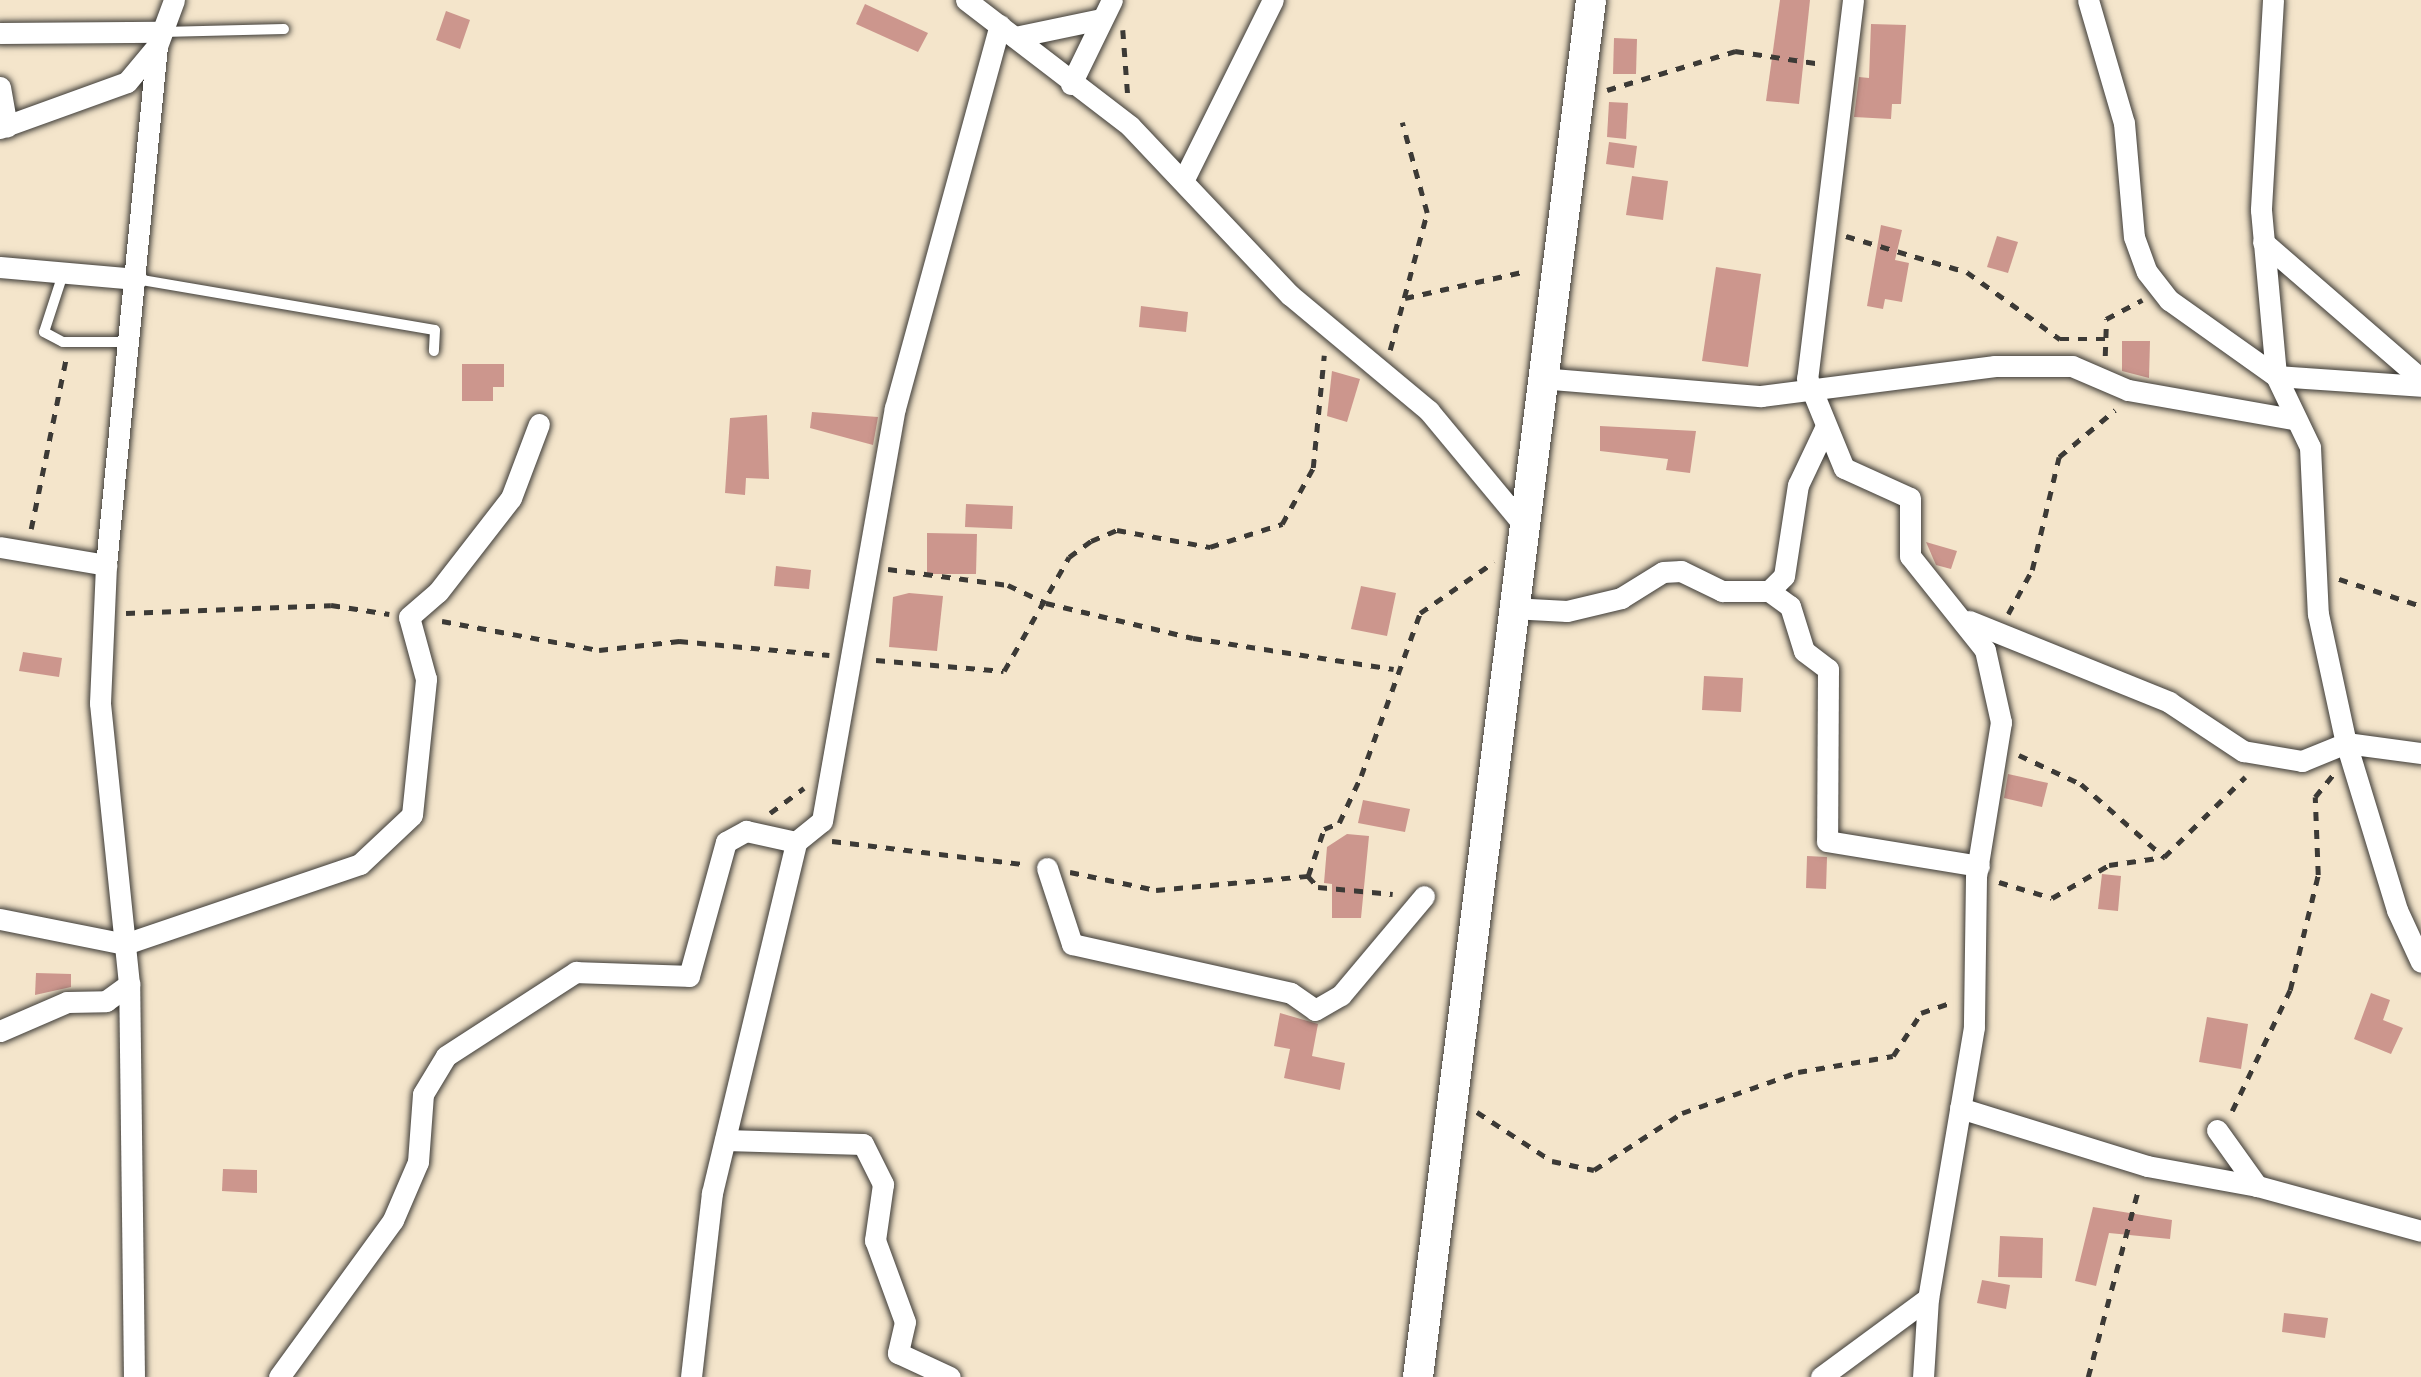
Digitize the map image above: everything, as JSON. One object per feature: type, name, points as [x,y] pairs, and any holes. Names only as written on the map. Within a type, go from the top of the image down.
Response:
[{"type":"main road","points":[[1418,1377],[1552,268],[1591,0]]},
{"type":"street","points":[[130,1371],[129,984],[103,764],[102,615],[133,342],[159,39],[174,0]]},
{"type":"street","points":[[965,0],[1130,126],[1330,328],[1429,411],[1519,534]]},
{"type":"street","points":[[1183,181],[1273,0]]},
{"type":"street","points":[[1853,0],[1821,223],[1810,388],[1844,468],[1910,498],[1910,556],[1969,620],[2169,702],[2257,752],[2302,761],[2348,751],[2421,753]]},
{"type":"street","points":[[2088,0],[2124,123],[2134,237],[2162,292],[2276,376],[2421,382]]},
{"type":"street","points":[[2273,0],[2264,242],[2276,376],[2314,467],[2318,614],[2348,751],[2397,910],[2421,962]]},
{"type":"street","points":[[1007,31],[1112,12]]},
{"type":"street","points":[[1071,84],[1112,12]]},
{"type":"street","points":[[691,1377],[724,1140],[803,840],[822,821],[856,658],[895,408],[1007,31]]},
{"type":"street","points":[[0,33],[159,39]]},
{"type":"street","points":[[0,87],[4,127],[127,82],[159,39]]},
{"type":"street","points":[[2264,242],[2421,382]]},
{"type":"street","points":[[0,267],[136,279]]},
{"type":"street","points":[[1540,378],[1604,378],[1724,395],[2023,365],[2072,366],[2128,390],[2293,419]]},
{"type":"street","points":[[0,919],[124,944],[360,864],[412,815],[426,679],[409,617],[438,592],[511,498],[538,424]]},
{"type":"street","points":[[1769,591],[1784,576],[1798,485],[1826,426]]},
{"type":"street","points":[[0,547],[106,565]]},
{"type":"street","points":[[1511,608],[1567,611],[1621,598],[1663,572],[1682,571],[1723,591],[1769,591],[1790,606],[1804,651],[1828,669],[1827,842],[1978,872]]},
{"type":"street","points":[[1923,1377],[1928,1298],[1976,998],[1978,872],[1995,738],[1994,683],[1969,620]]},
{"type":"street","points":[[280,1377],[394,1220],[418,1162],[424,1094],[446,1057],[576,972],[688,976],[726,842],[746,831],[803,840]]},
{"type":"street","points":[[1047,868],[1072,944],[1291,993],[1315,1010],[1341,995],[1424,896]]},
{"type":"street","points":[[0,1031],[67,1003],[106,1001],[129,984]]},
{"type":"street","points":[[1960,1108],[2147,1166],[2257,1186],[2421,1231]]},
{"type":"street","points":[[2217,1130],[2257,1186]]},
{"type":"street","points":[[724,1140],[862,1144],[883,1184],[875,1240],[905,1322],[898,1353],[950,1377]]},
{"type":"street","points":[[1821,1377],[1928,1298]]},
{"type":"lane","points":[[159,39],[284,29]]},
{"type":"lane","points":[[63,274],[43,319],[44,332],[62,342],[133,342]]},
{"type":"lane","points":[[136,279],[435,330],[434,351]]},
{"type":"path","points":[[1112,12],[1130,126]]},
{"type":"path","points":[[1574,106],[1735,51],[1846,68]]},
{"type":"path","points":[[1384,373],[1426,213],[1402,122]]},
{"type":"path","points":[[1821,223],[1967,272],[2060,339],[2105,339]]},
{"type":"path","points":[[1405,298],[1471,277],[1552,268]]},
{"type":"path","points":[[2105,380],[2106,319],[2162,292]]},
{"type":"path","points":[[102,615],[331,605],[599,650],[679,641],[1004,671],[1070,557],[1117,530],[1210,547],[1282,524],[1313,468],[1330,328]]},
{"type":"path","points":[[24,551],[66,367],[62,342]]},
{"type":"path","points":[[1997,634],[2032,570],[2059,457],[2113,414],[2128,390]]},
{"type":"path","points":[[1308,876],[1324,829],[1339,823],[1361,776],[1394,669],[1420,613],[1519,534]]},
{"type":"path","points":[[870,568],[1008,585],[1046,603],[1193,638],[1394,669]]},
{"type":"path","points":[[2317,572],[2421,606]]},
{"type":"path","points":[[1995,738],[2105,801],[2164,857]]},
{"type":"path","points":[[2217,1130],[2248,1088],[2290,990],[2318,875],[2319,785],[2348,751]]},
{"type":"path","points":[[1978,872],[2052,898],[2109,865],[2164,857],[2247,775],[2257,752]]},
{"type":"path","points":[[746,831],[835,765]]},
{"type":"path","points":[[803,840],[1047,868],[1156,890],[1308,876]]},
{"type":"path","points":[[1308,876],[1318,887],[1424,896]]},
{"type":"path","points":[[1453,1096],[1552,1161],[1594,1170],[1682,1113],[1798,1072],[1893,1057],[1922,1013],[1976,998]]},
{"type":"path","points":[[2088,1377],[2147,1166]]},
{"type":"building","points":[[1780,0],[1810,0],[1799,104],[1766,101]]},
{"type":"building","points":[[865,4],[928,33],[918,52],[856,24]]},
{"type":"building","points":[[446,11],[470,20],[460,49],[436,40]]},
{"type":"building","points":[[1871,24],[1906,25],[1901,104],[1892,104],[1891,119],[1854,117],[1859,77],[1869,78]]},
{"type":"building","points":[[1614,38],[1637,39],[1636,74],[1613,74]]},
{"type":"building","points":[[1609,102],[1628,103],[1626,139],[1607,137]]},
{"type":"building","points":[[1609,142],[1637,146],[1634,168],[1606,164]]},
{"type":"building","points":[[1632,176],[1668,181],[1663,220],[1626,215]]},
{"type":"building","points":[[1881,225],[1902,230],[1895,260],[1909,263],[1902,302],[1885,299],[1883,309],[1867,306]]},
{"type":"building","points":[[1997,236],[2018,242],[2008,273],[1987,267]]},
{"type":"building","points":[[1716,267],[1761,274],[1748,367],[1702,361]]},
{"type":"building","points":[[1141,306],[1188,312],[1186,332],[1139,327]]},
{"type":"building","points":[[2122,341],[2150,341],[2149,378],[2122,371]]},
{"type":"building","points":[[462,364],[504,364],[504,387],[493,387],[493,401],[462,401]]},
{"type":"building","points":[[1332,371],[1360,379],[1347,422],[1327,416]]},
{"type":"building","points":[[812,412],[878,417],[873,445],[810,428]]},
{"type":"building","points":[[767,415],[769,479],[746,478],[745,495],[725,493],[730,418]]},
{"type":"building","points":[[1600,426],[1696,431],[1690,473],[1666,470],[1668,459],[1600,451]]},
{"type":"building","points":[[966,504],[1013,506],[1012,529],[965,527]]},
{"type":"building","points":[[927,533],[977,534],[976,574],[927,574]]},
{"type":"building","points":[[1926,542],[1957,551],[1951,569],[1936,565]]},
{"type":"building","points":[[776,566],[811,570],[809,589],[774,586]]},
{"type":"building","points":[[1361,586],[1396,593],[1387,636],[1351,629]]},
{"type":"building","points":[[909,593],[943,596],[937,651],[889,647],[893,597]]},
{"type":"building","points":[[23,652],[62,658],[59,677],[19,671]]},
{"type":"building","points":[[1704,676],[1743,678],[1741,712],[1702,710]]},
{"type":"building","points":[[2008,774],[2048,783],[2042,807],[2004,798]]},
{"type":"building","points":[[1363,800],[1410,809],[1405,832],[1358,823]]},
{"type":"building","points":[[1347,834],[1369,836],[1361,918],[1332,918],[1332,884],[1324,883],[1327,847]]},
{"type":"building","points":[[1807,856],[1827,857],[1826,889],[1806,888]]},
{"type":"building","points":[[2102,874],[2121,876],[2118,911],[2098,909]]},
{"type":"building","points":[[36,973],[71,974],[71,987],[35,995]]},
{"type":"building","points":[[2371,993],[2390,1000],[2383,1020],[2403,1028],[2391,1054],[2354,1039]]},
{"type":"building","points":[[1280,1013],[1318,1024],[1312,1056],[1345,1063],[1340,1090],[1284,1078],[1290,1049],[1274,1046]]},
{"type":"building","points":[[2207,1017],[2248,1024],[2241,1069],[2199,1062]]},
{"type":"building","points":[[223,1169],[257,1170],[257,1193],[222,1191]]},
{"type":"building","points":[[2093,1207],[2172,1220],[2170,1239],[2109,1233],[2096,1286],[2075,1281]]},
{"type":"building","points":[[2000,1236],[2043,1238],[2042,1278],[1998,1277]]},
{"type":"building","points":[[1982,1280],[2010,1285],[2006,1309],[1977,1303]]},
{"type":"building","points":[[2284,1313],[2328,1318],[2325,1338],[2282,1332]]}]
